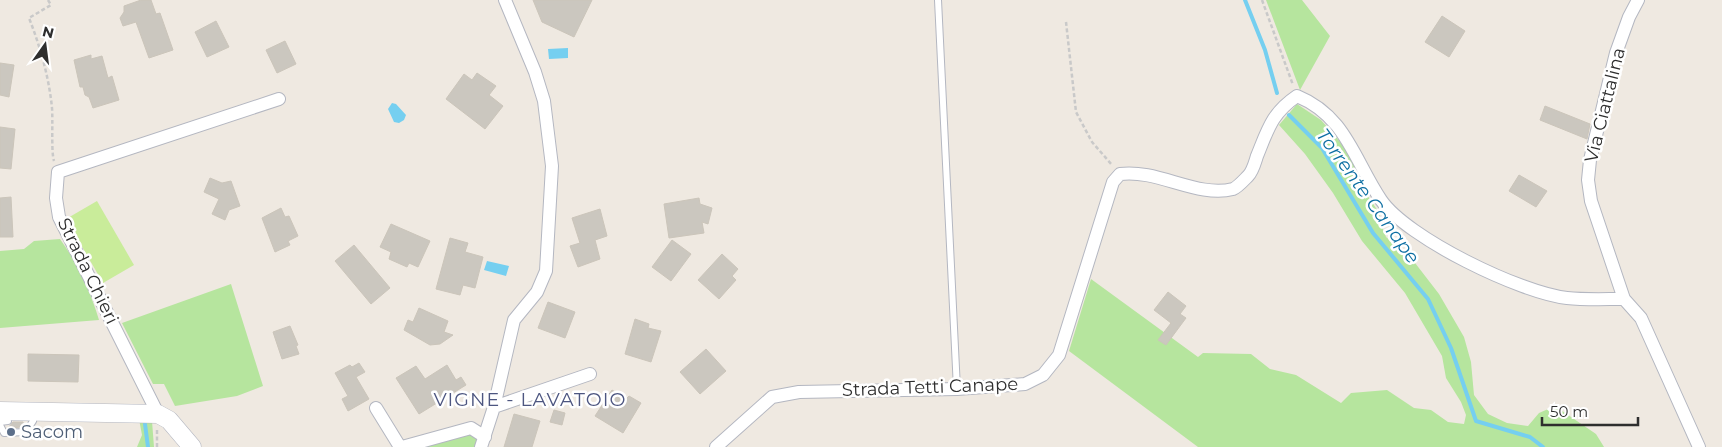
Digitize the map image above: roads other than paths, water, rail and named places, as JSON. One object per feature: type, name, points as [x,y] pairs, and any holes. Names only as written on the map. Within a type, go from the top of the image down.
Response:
[{"type":"main road","points":[[4,416],[158,414]]},
{"type":"main road","name":"Strada Chieri","points":[[158,414],[169,420],[192,447]]},
{"type":"street","points":[[483,442],[494,408],[514,320],[537,292],[546,271],[552,166],[544,101],[535,72],[505,0]]},
{"type":"street","name":"Via Ciattalina","points":[[1624,299],[1591,201],[1588,180],[1590,160],[1616,53],[1638,0]]},
{"type":"street","name":"Strada Tetti Canape","points":[[716,447],[772,397],[799,392],[957,388],[1025,384],[1043,375],[1059,355],[1113,182],[1120,174],[1133,172],[1213,191],[1235,188],[1250,174],[1269,125],[1283,105],[1297,96],[1316,104],[1333,122],[1351,144],[1382,201],[1409,227],[1514,284],[1566,298],[1624,299]]},
{"type":"street","name":"Strada Chieri","points":[[158,414],[59,217],[56,198],[58,172],[279,99]]},
{"type":"street","points":[[1624,299],[1641,318],[1699,447]]},
{"type":"street","points":[[494,408],[590,374]]},
{"type":"street","points":[[376,408],[401,447],[471,428],[483,442]]},
{"type":"lane","points":[[938,0],[957,388]]},
{"type":"lane","points":[[4,416],[0,423],[4,433],[26,432],[36,417]]},
{"type":"lane","points":[[24,422],[36,417]]},
{"type":"water","points":[[568,48],[568,58],[549,59],[548,49]]},
{"type":"water","points":[[392,103],[396,104],[406,115],[404,120],[399,123],[394,122],[388,109]]},
{"type":"water","points":[[487,261],[509,266],[506,276],[484,270]]},
{"type":"waterway","name":"Torrente Canape","points":[[1245,0],[1265,50],[1277,93]]},
{"type":"waterway","name":"Torrente Canape","points":[[1289,115],[1322,148],[1373,233],[1428,299],[1451,348],[1476,421],[1530,437],[1543,447]]},
{"type":"waterway","points":[[145,424],[148,447]]},
{"type":"place","name":"Sacom","points":[[11,432]]},
{"type":"district","name":"VIGNE - LAVATOIO","points":[[530,399]]}]
